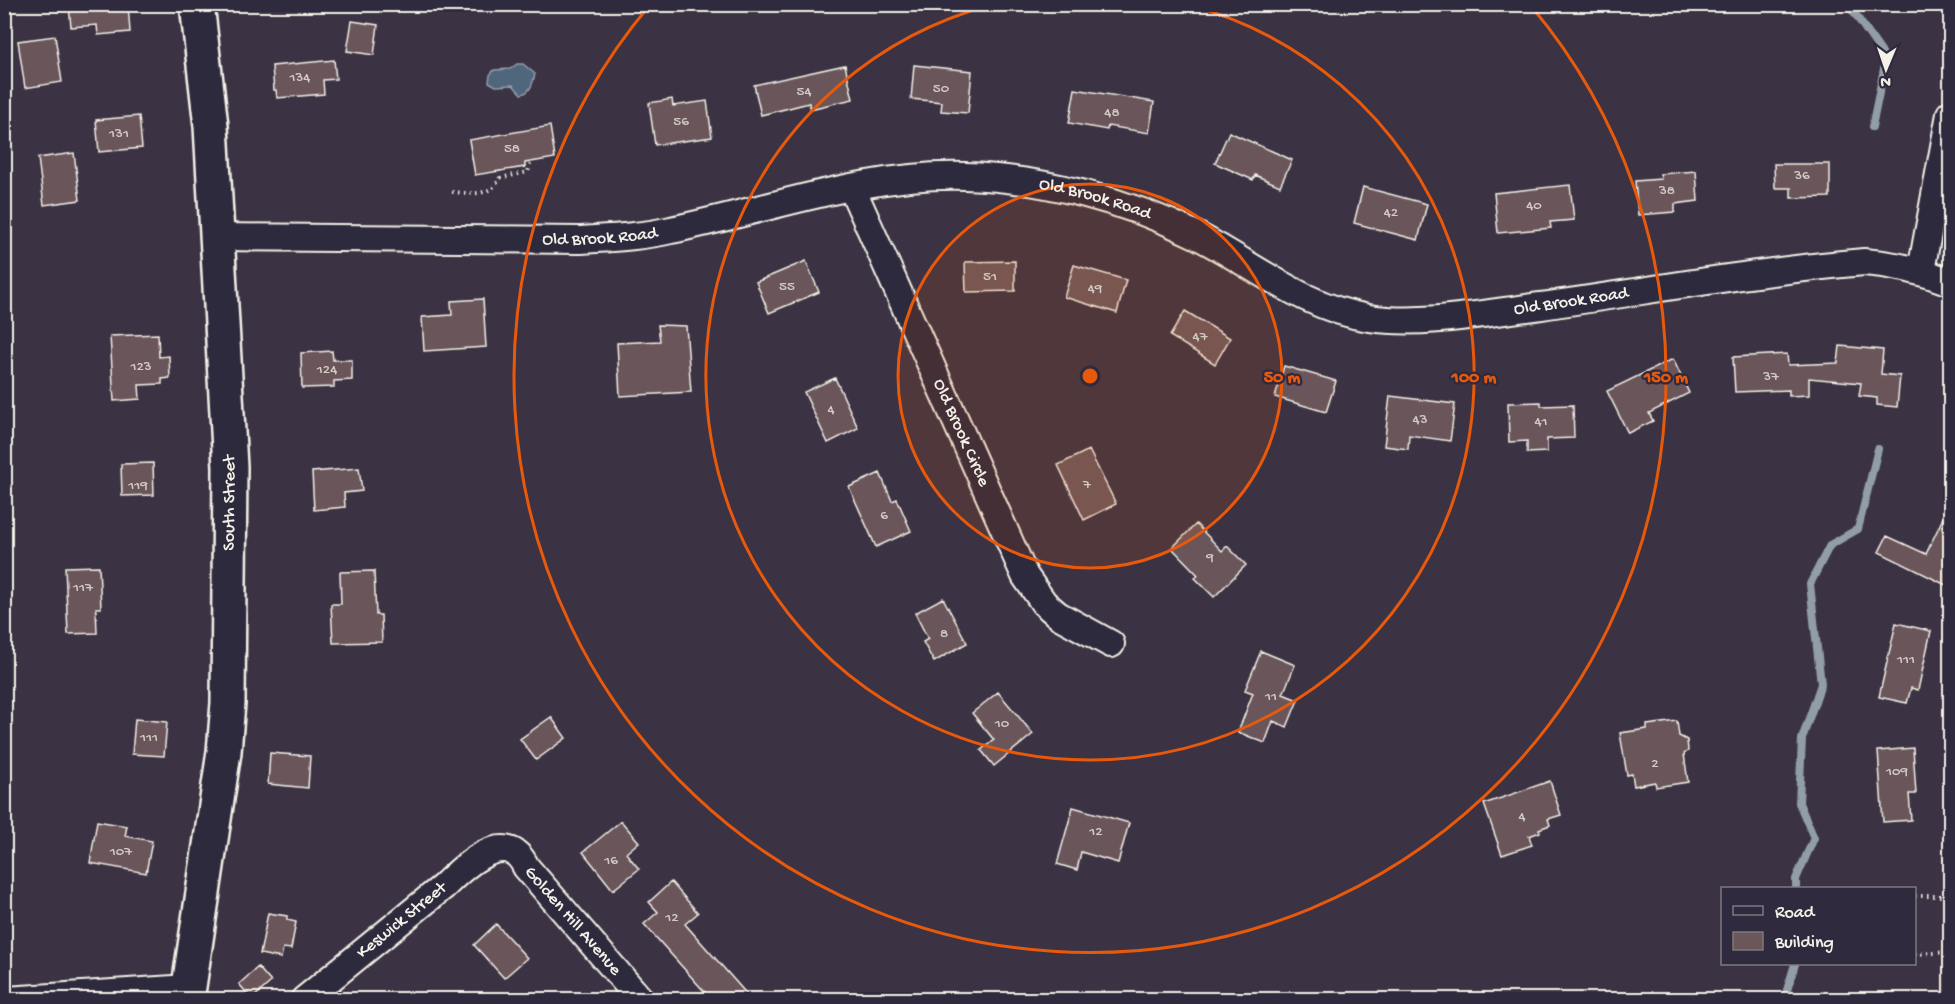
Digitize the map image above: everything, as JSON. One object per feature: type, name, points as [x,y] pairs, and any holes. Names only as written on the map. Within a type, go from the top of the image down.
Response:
[{"type":"street","name":"South Street","points":[[188,994],[225,752],[228,703],[230,467],[211,126],[197,4]]},
{"type":"street","points":[[1921,271],[1950,114]]},
{"type":"street","name":"Old Brook Road","points":[[216,237],[605,238],[668,231],[773,204],[897,179],[968,176],[1088,195],[1145,213],[1195,235],[1310,300],[1337,311],[1370,318],[1406,320],[1474,315],[1864,262],[1892,264],[1921,271],[1950,282]]},
{"type":"street","name":"Old Brook Circle","points":[[852,188],[1025,576],[1044,603],[1058,615],[1111,644]]},
{"type":"street","name":"Keswick Street","points":[[304,999],[444,886],[464,866],[482,855],[502,849]]},
{"type":"street","name":"Golden Hill Avenue","points":[[502,849],[511,851],[522,859],[526,867],[641,999]]},
{"type":"street","points":[[6,999],[188,994]]},
{"type":"path","points":[[452,192],[483,193],[490,191],[500,178],[531,172],[530,164]]},
{"type":"path","points":[[499,171],[500,178]]},
{"type":"path","points":[[1916,896],[1950,896]]},
{"type":"path","points":[[1916,954],[1950,952]]},
{"type":"water","points":[[517,64],[523,64],[535,74],[527,92],[521,94],[513,85],[496,86],[489,82],[494,70],[510,69]]},
{"type":"building","points":[[128,4],[130,32],[98,35],[97,25],[71,27],[69,5]]},
{"type":"building","points":[[352,21],[378,25],[374,55],[347,51]]},
{"type":"building","points":[[55,36],[62,82],[25,88],[18,41]]},
{"type":"building","points":[[334,60],[336,79],[323,80],[324,94],[277,98],[272,66]]},
{"type":"building","points":[[845,65],[853,99],[810,109],[809,103],[761,115],[754,85]]},
{"type":"building","points":[[914,65],[972,71],[968,113],[941,111],[942,102],[911,99]]},
{"type":"building","points":[[1075,89],[1154,102],[1149,133],[1108,126],[1107,130],[1069,123]]},
{"type":"building","points":[[672,99],[673,106],[707,101],[712,137],[655,145],[649,103]]},
{"type":"building","points":[[139,116],[142,148],[99,152],[96,120]]},
{"type":"building","points":[[550,126],[555,158],[525,163],[525,167],[475,175],[469,140]]},
{"type":"building","points":[[1229,132],[1292,160],[1280,186],[1255,175],[1253,180],[1215,163]]},
{"type":"building","points":[[74,153],[80,200],[44,205],[38,158]]},
{"type":"building","points":[[1774,164],[1830,164],[1830,197],[1791,198],[1791,188],[1775,188]]},
{"type":"building","points":[[1696,171],[1698,201],[1675,204],[1675,212],[1638,215],[1635,181],[1661,179],[1660,174]]},
{"type":"building","points":[[1570,185],[1574,220],[1550,222],[1551,228],[1498,233],[1494,193]]},
{"type":"building","points":[[1363,187],[1427,204],[1418,240],[1354,223]]},
{"type":"building","points":[[806,261],[819,292],[769,313],[756,282]]},
{"type":"building","points":[[1015,261],[1015,291],[966,292],[965,262]]},
{"type":"building","points":[[1074,265],[1126,280],[1117,313],[1064,297]]},
{"type":"building","points":[[483,299],[486,347],[424,351],[422,317],[452,315],[451,301]]},
{"type":"building","points":[[1185,311],[1230,338],[1215,364],[1170,336]]},
{"type":"building","points":[[658,325],[686,326],[691,392],[620,396],[617,343],[660,341]]},
{"type":"building","points":[[158,334],[159,357],[169,356],[170,378],[162,379],[162,384],[139,385],[140,399],[114,401],[110,336]]},
{"type":"building","points":[[1840,346],[1883,350],[1881,374],[1900,376],[1897,407],[1877,405],[1877,398],[1859,396],[1861,383],[1809,378],[1809,395],[1789,396],[1789,390],[1735,392],[1733,357],[1787,354],[1788,365],[1838,363]]},
{"type":"building","points":[[332,351],[333,360],[352,360],[352,380],[334,381],[334,387],[302,388],[301,353]]},
{"type":"building","points":[[1673,359],[1689,393],[1649,413],[1653,421],[1628,433],[1607,391]]},
{"type":"building","points":[[1284,366],[1336,381],[1326,412],[1275,397]]},
{"type":"building","points":[[835,378],[858,428],[828,443],[804,392]]},
{"type":"building","points":[[1390,396],[1455,404],[1450,441],[1409,435],[1408,449],[1384,446]]},
{"type":"building","points":[[1541,402],[1541,406],[1573,405],[1574,438],[1547,439],[1547,452],[1527,453],[1527,441],[1509,442],[1508,403]]},
{"type":"building","points":[[1089,450],[1116,504],[1084,520],[1058,465]]},
{"type":"building","points":[[153,463],[154,495],[122,496],[121,464]]},
{"type":"building","points":[[359,468],[362,491],[344,493],[345,507],[314,510],[312,472]]},
{"type":"building","points":[[880,473],[892,501],[897,499],[911,531],[876,547],[849,487]]},
{"type":"building","points":[[1950,503],[1950,587],[1879,552],[1887,536],[1926,554]]},
{"type":"building","points":[[1196,524],[1222,551],[1227,546],[1246,565],[1214,597],[1195,578],[1198,575],[1172,548]]},
{"type":"building","points":[[99,566],[101,608],[96,608],[97,633],[68,634],[65,567]]},
{"type":"building","points":[[374,571],[376,615],[381,615],[382,642],[333,643],[331,604],[341,604],[340,572]]},
{"type":"building","points":[[943,598],[967,643],[934,662],[923,642],[928,639],[915,613]]},
{"type":"building","points":[[1896,623],[1931,631],[1918,690],[1911,688],[1907,703],[1879,697]]},
{"type":"building","points":[[1261,651],[1295,665],[1283,694],[1298,700],[1287,727],[1273,721],[1265,743],[1238,732],[1253,693],[1245,690]]},
{"type":"building","points":[[998,692],[1033,734],[994,766],[981,750],[994,740],[972,713]]},
{"type":"building","points":[[551,717],[566,738],[536,760],[520,739]]},
{"type":"building","points":[[135,719],[167,722],[164,756],[132,754]]},
{"type":"building","points":[[1677,721],[1679,736],[1687,740],[1688,751],[1684,754],[1688,782],[1656,787],[1655,782],[1634,786],[1632,774],[1627,775],[1620,733],[1647,729],[1647,725]]},
{"type":"building","points":[[1913,748],[1916,794],[1909,794],[1911,820],[1883,822],[1878,751]]},
{"type":"building","points":[[270,753],[310,756],[308,788],[268,784]]},
{"type":"building","points":[[1550,781],[1561,815],[1548,819],[1550,825],[1529,836],[1532,845],[1502,855],[1484,804]]},
{"type":"building","points":[[1073,807],[1129,823],[1118,863],[1081,852],[1077,870],[1057,864]]},
{"type":"building","points":[[97,821],[127,826],[125,836],[152,841],[146,873],[90,863]]},
{"type":"building","points":[[621,821],[639,842],[626,853],[639,869],[613,890],[583,852]]},
{"type":"building","points":[[671,882],[698,913],[685,924],[751,999],[711,999],[644,924],[658,912],[649,902]]},
{"type":"building","points":[[268,913],[287,916],[287,920],[296,922],[291,949],[283,948],[281,958],[260,954]]},
{"type":"building","points":[[496,924],[527,958],[504,978],[474,945]]},
{"type":"building","points":[[258,967],[271,982],[252,999],[239,984]]},
{"type":"waterway","points":[[1848,4],[1886,59],[1872,127]]},
{"type":"waterway","points":[[1796,887],[1796,879],[1814,838],[1799,803],[1802,739],[1821,684],[1810,584],[1830,545],[1858,529],[1878,449]]},
{"type":"waterway","points":[[1784,1000],[1795,965]]}]
